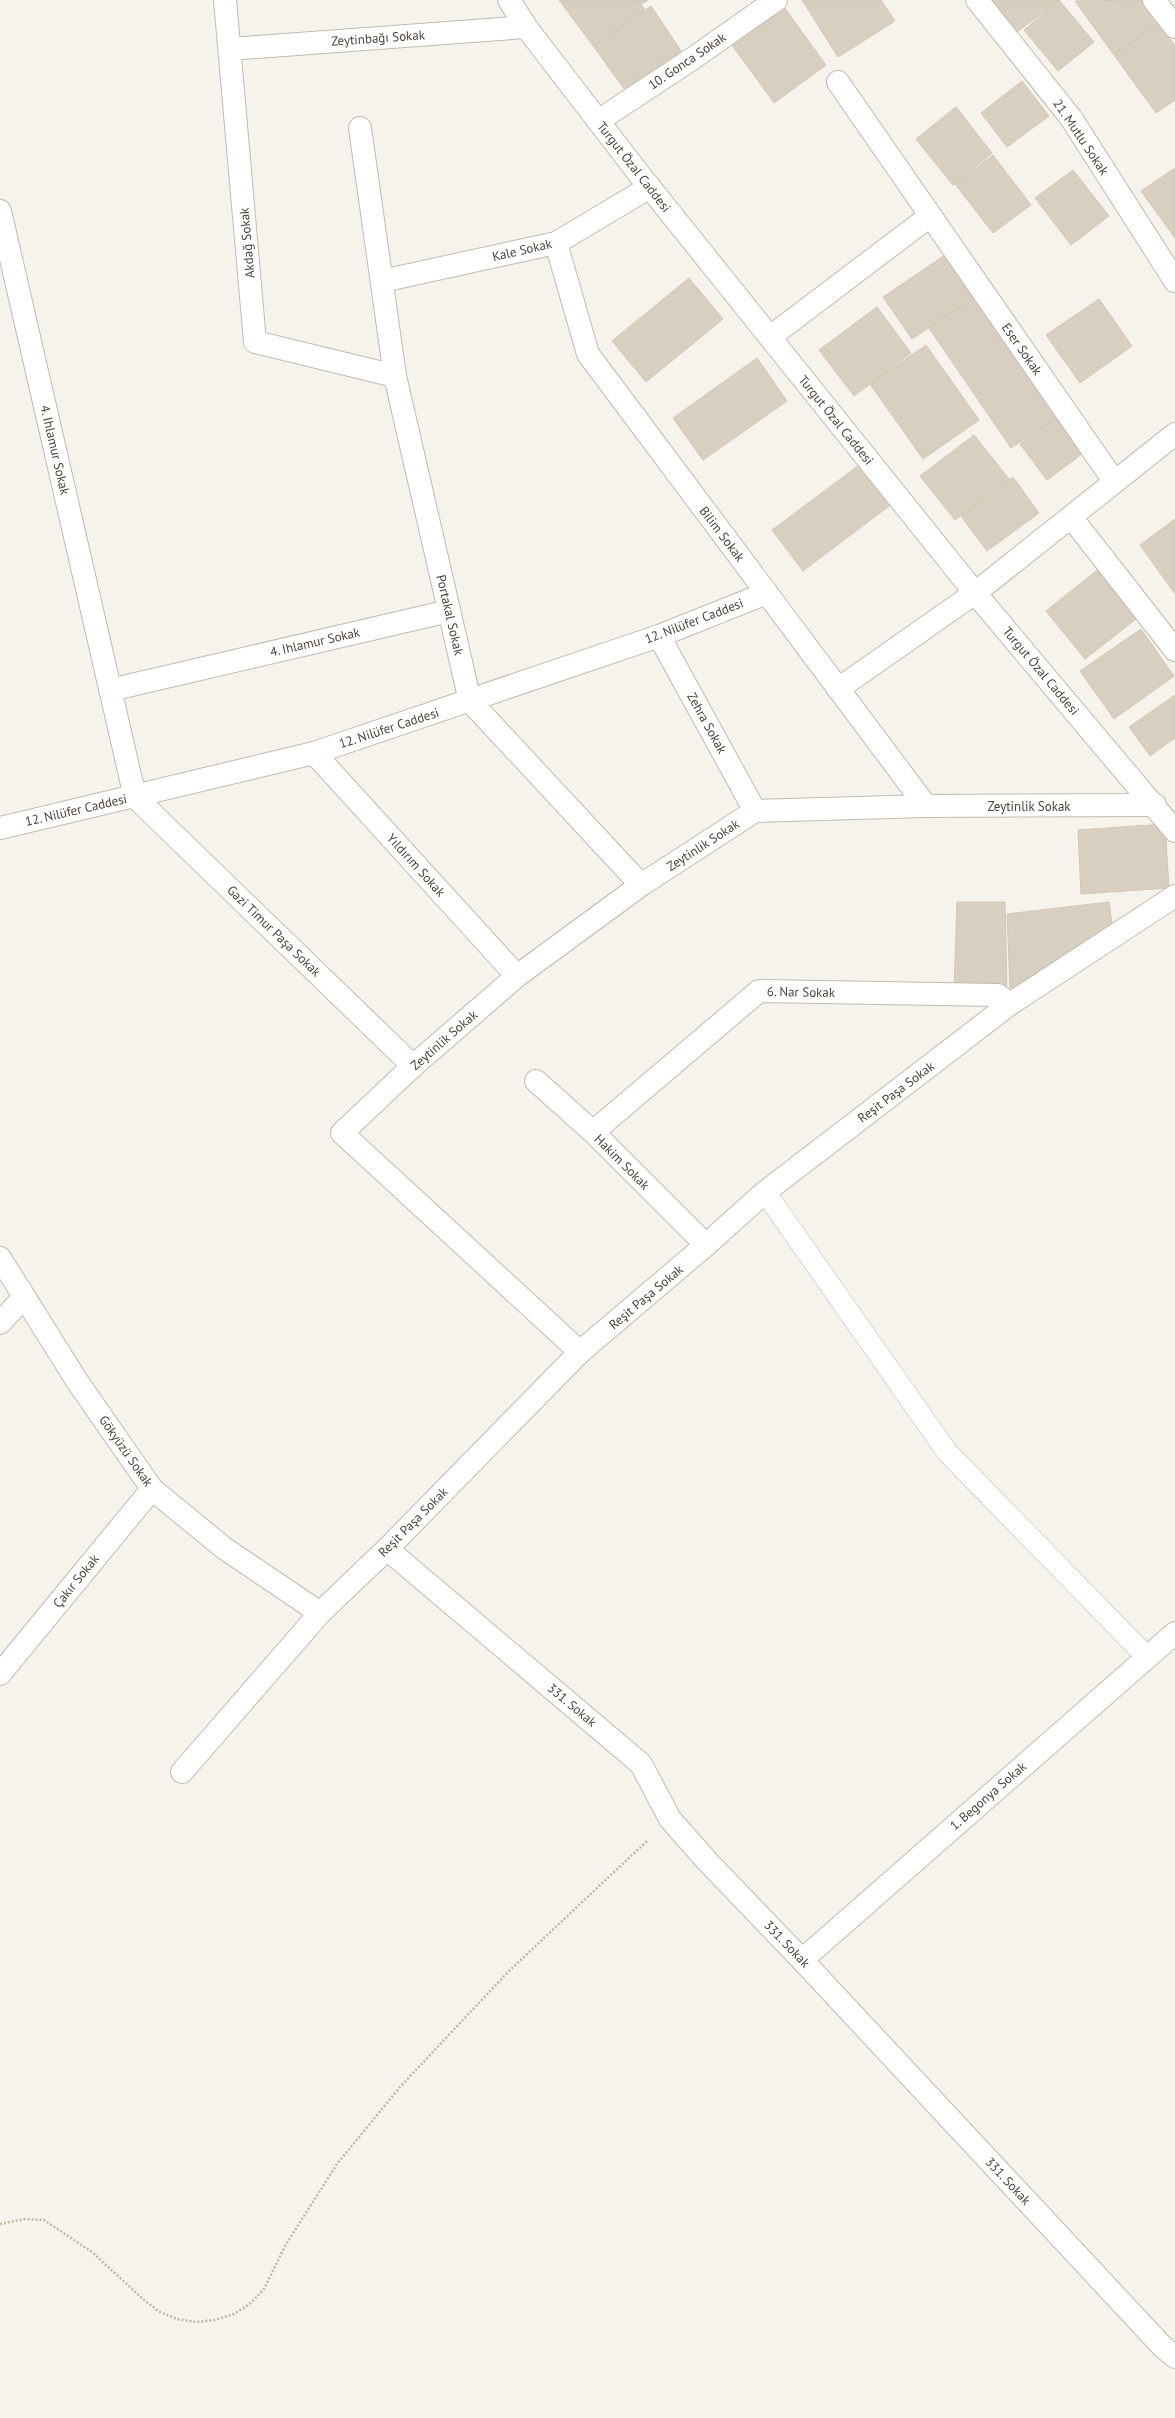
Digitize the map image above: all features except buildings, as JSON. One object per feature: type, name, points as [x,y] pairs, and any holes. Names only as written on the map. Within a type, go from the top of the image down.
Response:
[{"type":"street","name":"Akdağ Sokak","points":[[225,0],[255,342],[395,376]]},
{"type":"street","name":"Turgut Özal Caddesi","points":[[509,0],[526,27],[650,188],[975,593],[1155,805],[1175,831]]},
{"type":"street","name":"10. Gonca Sokak","points":[[598,121],[692,59],[776,0]]},
{"type":"street","name":"21. Mutlu Sokak","points":[[977,0],[1071,118],[1175,281]]},
{"type":"street","points":[[1154,0],[1175,27]]},
{"type":"street","name":"Zeytinbağı Sokak","points":[[230,49],[526,27]]},
{"type":"street","name":"Eser Sokak","points":[[838,82],[1114,481]]},
{"type":"street","name":"Portakal Sokak","points":[[360,128],[395,376],[470,701],[641,885]]},
{"type":"street","name":"Kale Sokak","points":[[382,282],[556,243],[650,188]]},
{"type":"street","name":"4. Ihlamur Sokak","points":[[0,211],[135,797]]},
{"type":"street","points":[[770,337],[930,216]]},
{"type":"street","name":"Bilim Sokak","points":[[556,243],[588,354],[926,806]]},
{"type":"street","points":[[838,689],[975,593],[1175,434]]},
{"type":"street","points":[[1071,517],[1175,650]]},
{"type":"street","name":"12. Nilüfer Caddesi","points":[[0,828],[135,797],[314,753],[659,636],[767,593]]},
{"type":"street","name":"4. Ihlamur Sokak","points":[[110,690],[449,611]]},
{"type":"street","name":"Zehra Sokak","points":[[659,636],[755,811]]},
{"type":"street","name":"Yıldırım Sokak","points":[[314,753],[518,976]]},
{"type":"street","name":"Gazi Timur Paşa Sokak","points":[[135,797],[413,1066]]},
{"type":"street","name":"Zeytinlik Sokak","points":[[580,1352],[342,1133],[413,1066],[518,976],[641,885],[755,811],[926,806],[1155,805]]},
{"type":"street","name":"Reşit Paşa Sokak","points":[[182,1772],[320,1613],[387,1549],[580,1352],[706,1245],[765,1192],[1010,1004],[1175,896]]},
{"type":"street","name":"6. Nar Sokak","points":[[593,1132],[759,992],[998,995],[1010,1004]]},
{"type":"street","name":"Hakim Sokak","points":[[536,1081],[593,1132],[706,1245]]},
{"type":"street","name":"Gökyüzü Sokak","points":[[0,1258],[77,1381],[152,1489],[224,1548],[320,1613]]},
{"type":"street","points":[[0,1323],[24,1297]]},
{"type":"street","name":"Çakır Sokak","points":[[0,1674],[152,1489]]},
{"type":"street","name":"331. Sokak","points":[[387,1549],[641,1764],[670,1819],[707,1861],[802,1960],[1162,2346],[1175,2357]]},
{"type":"street","name":"1. Begonya Sokak","points":[[802,1960],[1175,1633]]},
{"type":"lane","points":[[765,1192],[947,1452],[1147,1657]]},
{"type":"path","points":[[0,2224],[25,2219],[44,2220],[92,2252],[144,2300],[160,2312],[177,2319],[196,2322],[215,2320],[234,2314],[251,2303],[264,2289],[285,2246],[325,2182],[368,2125],[400,2087],[508,1972],[670,1819]]}]
